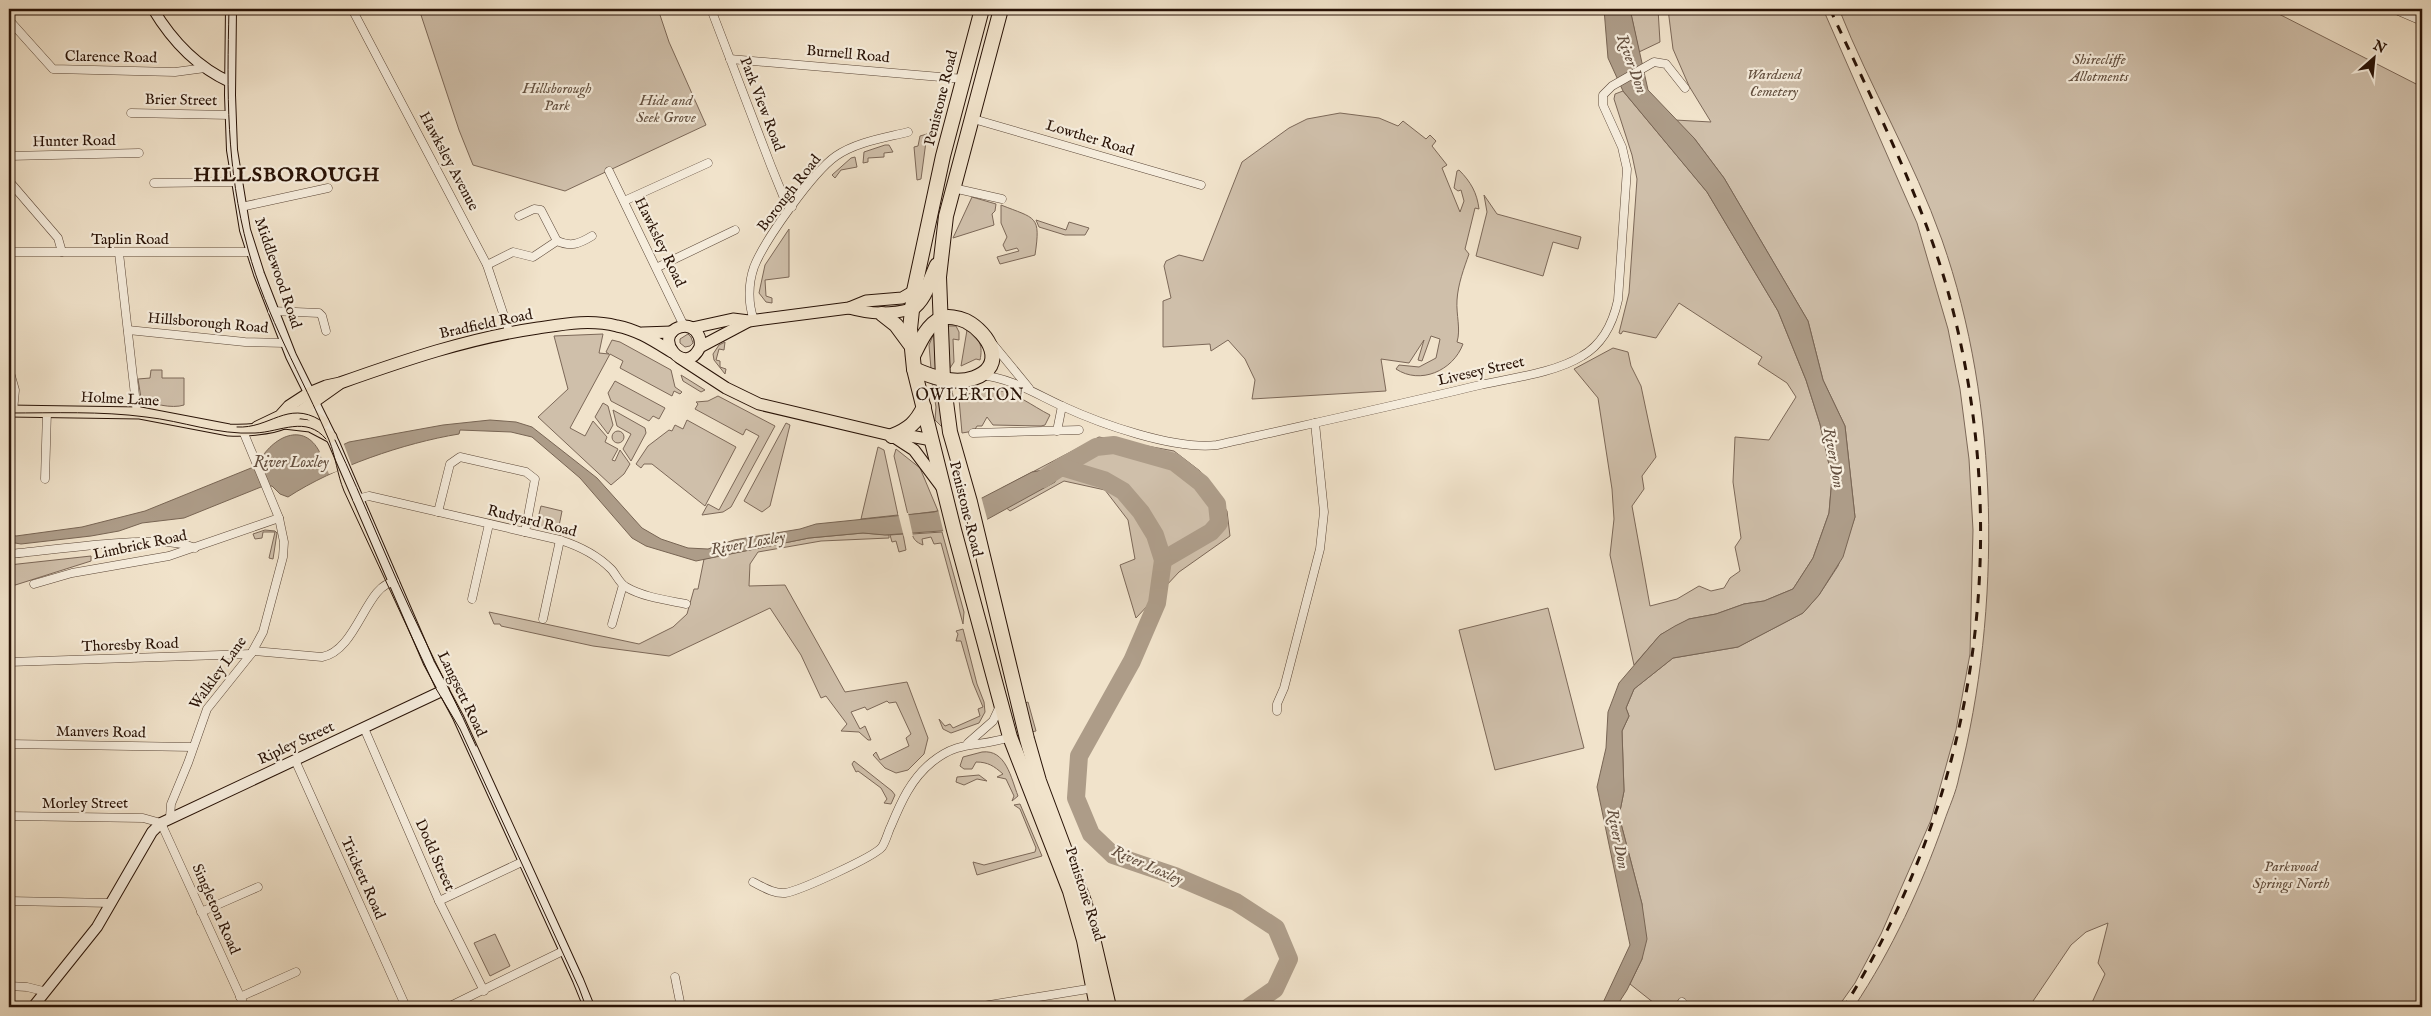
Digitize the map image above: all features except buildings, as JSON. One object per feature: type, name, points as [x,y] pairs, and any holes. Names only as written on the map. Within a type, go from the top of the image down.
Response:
[{"type":"highway","name":"Penistone Road","points":[[982,9],[931,206],[914,291],[911,309],[913,356],[948,509],[1010,737],[1070,891],[1084,940],[1097,1007]]},
{"type":"highway","name":"Penistone Road","points":[[1001,9],[952,188],[940,258],[940,319],[943,379],[955,455],[970,502],[1017,699],[1039,781],[1085,904],[1109,1007]]},
{"type":"highway","points":[[911,309],[918,305],[923,297],[940,258]]},
{"type":"highway","points":[[882,314],[896,325],[913,356],[943,379],[964,380],[980,375],[986,371],[992,358],[992,351],[988,338],[971,324],[960,318],[940,319],[926,332],[913,356]]},
{"type":"highway","points":[[892,436],[909,429],[924,407]]},
{"type":"highway","points":[[932,440],[955,455]]},
{"type":"highway","points":[[1010,737],[1015,730],[1014,713],[1017,699]]},
{"type":"main road","points":[[672,332],[668,342],[676,355],[690,358],[699,349],[752,321],[849,308],[866,301],[902,298],[914,291]]},
{"type":"main road","points":[[849,308],[868,313],[882,314],[911,309]]},
{"type":"main road","name":"Bradfield Road","points":[[642,333],[672,332],[688,327],[733,319],[752,321]]},
{"type":"main road","name":"Bradfield Road","points":[[312,397],[326,386],[447,347],[509,331],[571,323],[597,322],[616,325],[642,333],[726,388],[759,404],[892,436]]},
{"type":"main road","points":[[688,327],[700,336],[699,349],[707,374]]},
{"type":"main road","points":[[282,420],[302,412],[312,397]]},
{"type":"main road","name":"Holme Lane","points":[[11,411],[137,413],[243,431],[282,420],[289,406],[312,397]]},
{"type":"main road","points":[[302,412],[323,422]]},
{"type":"main road","points":[[282,420],[310,426],[333,440]]},
{"type":"main road","points":[[892,436],[932,440]]},
{"type":"main road","points":[[892,436],[914,450],[944,489]]},
{"type":"street","points":[[153,9],[183,48],[205,68],[230,82]]},
{"type":"street","name":"Middlewood Road","points":[[231,9],[230,115],[241,207],[252,252],[272,311],[285,343],[312,397]]},
{"type":"street","name":"Hawksley Avenue","points":[[352,9],[488,265],[509,331]]},
{"type":"street","name":"Park View Road","points":[[711,9],[784,198],[792,207]]},
{"type":"street","points":[[2394,9],[2422,21]]},
{"type":"street","name":"Clarence Road","points":[[9,20],[53,69],[176,72],[205,68]]},
{"type":"street","name":"Burnell Road","points":[[730,59],[964,79]]},
{"type":"street","name":"Livesey Street","points":[[980,375],[1000,378],[1029,388],[1062,406],[1126,429],[1194,446],[1217,445],[1315,424],[1565,364],[1581,357],[1598,343],[1611,324],[1618,300],[1628,176],[1622,147],[1603,105],[1603,95],[1612,86],[1654,62],[1663,63],[1685,88]]},
{"type":"street","name":"Brier Street","points":[[131,113],[230,115]]},
{"type":"street","name":"Lowther Road","points":[[970,118],[1201,186]]},
{"type":"street","name":"Borough Road","points":[[752,321],[750,293],[754,269],[765,245],[816,176],[836,155],[870,141],[908,132]]},
{"type":"street","name":"Hunter Road","points":[[9,156],[139,153]]},
{"type":"street","points":[[624,201],[708,163]]},
{"type":"street","name":"Hawksley Road","points":[[609,171],[688,327]]},
{"type":"street","points":[[9,180],[58,238],[62,252]]},
{"type":"street","points":[[154,183],[237,182]]},
{"type":"street","points":[[241,207],[328,188]]},
{"type":"street","points":[[952,188],[1002,200]]},
{"type":"street","points":[[520,216],[538,208],[557,241],[568,245],[575,245],[592,236]]},
{"type":"street","points":[[658,267],[734,230]]},
{"type":"street","points":[[488,265],[513,252],[533,257],[557,241]]},
{"type":"street","name":"Taplin Road","points":[[9,252],[252,252]]},
{"type":"street","points":[[119,252],[137,413]]},
{"type":"street","points":[[272,311],[319,313],[322,316],[326,331]]},
{"type":"street","name":"Hillsborough Road","points":[[128,330],[245,342],[285,343]]},
{"type":"street","name":"Livesey Street","points":[[988,338],[1029,388]]},
{"type":"street","points":[[9,369],[15,390],[11,411]]},
{"type":"street","name":"Langsett Road","points":[[312,397],[333,440],[429,663],[458,717],[565,950],[588,1007]]},
{"type":"street","points":[[1057,431],[1062,406]]},
{"type":"street","points":[[45,479],[47,411]]},
{"type":"street","points":[[1277,711],[1276,704],[1284,688],[1320,549],[1324,512],[1315,424]]},
{"type":"street","points":[[972,433],[1079,430]]},
{"type":"street","name":"Walkley Lane","points":[[33,1007],[44,991],[82,947],[111,903],[152,832],[166,820],[170,804],[188,763],[192,747],[207,709],[252,652],[263,632],[283,557],[284,542],[279,518],[243,431]]},
{"type":"street","points":[[438,512],[450,464],[460,457],[526,472],[535,479],[525,532]]},
{"type":"street","name":"Rudyard Road","points":[[357,499],[369,496],[579,546],[596,556],[612,570],[623,585],[634,591],[686,604]]},
{"type":"street","name":"Limbrick Road","points":[[34,584],[72,573],[153,559],[195,548],[279,518]]},
{"type":"street","points":[[472,599],[489,524]]},
{"type":"street","points":[[543,619],[560,540]]},
{"type":"street","points":[[9,554],[153,541],[178,542],[195,548]]},
{"type":"street","name":"Thoresby Road","points":[[9,662],[252,652],[322,658],[330,656],[346,643],[382,587],[395,582]]},
{"type":"street","points":[[612,624],[623,585]]},
{"type":"street","name":"Ripley Street","points":[[166,820],[444,690]]},
{"type":"street","points":[[753,882],[775,892],[792,891],[872,854],[881,847],[902,798],[923,770],[945,752],[968,743],[993,721],[1001,702]]},
{"type":"street","name":"Dodd Street","points":[[364,728],[439,901],[484,991]]},
{"type":"street","points":[[968,743],[991,743],[1010,737]]},
{"type":"street","name":"Manvers Road","points":[[9,744],[192,747]]},
{"type":"street","name":"Trickett Road","points":[[295,760],[406,1007]]},
{"type":"street","name":"Morley Street","points":[[9,816],[166,820]]},
{"type":"street","name":"Singleton Road","points":[[166,820],[172,846],[245,1007]]},
{"type":"street","points":[[439,901],[524,862]]},
{"type":"street","points":[[201,912],[258,886]]},
{"type":"street","points":[[9,901],[111,903]]},
{"type":"street","points":[[448,1007],[565,950]]},
{"type":"street","points":[[240,997],[296,972]]},
{"type":"street","points":[[675,977],[681,1007]]},
{"type":"street","points":[[9,986],[27,987],[44,991]]},
{"type":"street","points":[[978,1007],[1094,988]]},
{"type":"green space","name":"Hillsborough Park","points":[[419,9],[658,9],[669,42],[706,125],[565,191],[473,165],[459,130]]},
{"type":"green space","points":[[1630,9],[1658,9],[1660,42],[1639,52]]},
{"type":"green space","name":"Wardsend Cemetery","points":[[1668,9],[1823,9],[1917,223],[1948,329],[1960,389],[1969,459],[1973,530],[1970,654],[1956,730],[1931,820],[1881,934],[1855,983],[1838,1007],[1659,1007],[1630,984],[1642,959],[1642,904],[1619,816],[1624,791],[1622,731],[1629,716],[1626,708],[1634,689],[1673,658],[1738,647],[1803,613],[1819,595],[1838,566],[1855,517],[1845,426],[1823,380],[1808,321],[1724,178],[1694,138],[1675,120],[1711,122],[1689,86],[1673,49]]},
{"type":"green space","points":[[1839,9],[2269,9],[2422,87],[2422,1007],[2090,1007],[2105,974],[2098,963],[2108,923],[2086,932],[2071,945],[2029,1007],[1854,1007],[1881,963],[1905,918],[1935,846],[1958,783],[1973,712],[1983,645],[1988,577],[1988,507],[1984,438],[1975,370],[1961,304],[1942,240],[1931,211]]},
{"type":"green space","points":[[1623,91],[1707,192],[1778,311],[1806,380],[1820,424],[1832,478],[1829,513],[1813,558],[1793,589],[1764,601],[1744,604],[1716,614],[1689,619],[1660,635],[1634,665],[1610,555],[1614,519],[1612,489],[1598,398],[1574,369],[1613,348],[1628,352],[1631,366],[1641,386],[1656,457],[1642,476],[1644,489],[1632,506],[1650,606],[1677,599],[1699,586],[1711,591],[1724,588],[1730,578],[1740,571],[1735,547],[1741,538],[1733,482],[1735,437],[1769,440],[1796,397],[1787,383],[1758,364],[1762,357],[1679,303],[1656,338],[1623,331],[1621,334],[1619,333],[1629,293],[1637,179],[1632,155],[1614,99],[1615,94]]},
{"type":"green space","points":[[1340,113],[1379,118],[1398,126],[1403,121],[1426,139],[1430,135],[1436,141],[1432,146],[1447,165],[1442,168],[1460,212],[1464,201],[1461,190],[1458,191],[1454,188],[1457,171],[1459,170],[1463,174],[1473,188],[1479,209],[1475,208],[1465,249],[1469,254],[1463,270],[1457,300],[1459,332],[1457,342],[1463,344],[1452,362],[1435,373],[1425,375],[1405,374],[1396,369],[1399,365],[1419,367],[1436,358],[1440,339],[1431,336],[1422,361],[1418,360],[1424,340],[1409,363],[1381,359],[1386,391],[1252,399],[1255,380],[1245,359],[1228,340],[1211,351],[1210,344],[1163,347],[1163,301],[1171,298],[1164,266],[1166,261],[1179,255],[1203,261],[1242,162],[1289,128],[1307,119]]},
{"type":"green space","points":[[927,134],[921,179],[917,180],[914,147],[918,146],[920,136]]},
{"type":"green space","points":[[889,145],[893,152],[884,153],[884,157],[868,158],[868,162],[863,163],[864,152]]},
{"type":"green space","points":[[855,157],[857,167],[841,170],[835,178],[832,175],[851,158]]},
{"type":"green space","points":[[1484,195],[1497,214],[1581,237],[1578,249],[1553,242],[1543,276],[1476,256],[1487,212]]},
{"type":"green space","points":[[972,197],[996,204],[995,211],[992,214],[994,225],[953,238]]},
{"type":"green space","points":[[1001,205],[1029,216],[1033,220],[1037,232],[1035,255],[1000,264],[997,257],[1019,251],[1017,248],[1006,251],[1003,245],[1007,237],[1001,223]]},
{"type":"green space","points":[[1036,220],[1066,230],[1069,222],[1089,228],[1085,235],[1065,235],[1039,227]]},
{"type":"green space","points":[[789,229],[789,277],[765,280],[766,296],[772,298],[772,303],[766,302],[759,293],[765,265]]},
{"type":"green space","points":[[956,326],[959,332],[959,340],[953,339],[954,362],[950,368],[947,327]]},
{"type":"green space","points":[[967,330],[978,339],[981,346],[981,355],[980,360],[976,359],[961,366]]},
{"type":"green space","points":[[934,333],[936,371],[931,369],[929,345]]},
{"type":"green space","points":[[603,334],[599,353],[609,354],[606,352],[612,340],[620,342],[671,370],[675,387],[682,392],[680,394],[674,391],[672,396],[620,368],[623,361],[610,354],[570,428],[585,436],[593,421],[607,437],[605,442],[618,449],[612,460],[615,461],[620,450],[630,464],[624,474],[611,485],[538,417],[568,389],[554,336]]},
{"type":"green space","points":[[688,334],[693,343],[685,347],[680,343],[680,339]]},
{"type":"green space","points":[[725,342],[724,350],[719,349],[716,360],[720,361],[720,367],[726,369],[725,374],[714,360],[713,354],[719,345]]},
{"type":"green space","points":[[151,370],[162,370],[162,378],[184,378],[184,405],[162,405],[141,398],[138,379],[150,378]]},
{"type":"green space","points":[[681,375],[705,390],[701,392],[683,381]]},
{"type":"green space","points":[[615,381],[665,408],[659,419],[653,416],[649,421],[611,401],[608,393]]},
{"type":"green space","points":[[936,381],[944,429],[935,420],[936,407],[932,383]]},
{"type":"green space","points":[[995,390],[1017,396],[1050,415],[1045,425],[993,425],[987,417],[982,426],[977,426],[974,431],[962,433],[960,395]]},
{"type":"green space","points":[[718,396],[775,426],[731,507],[723,512],[702,515],[708,504],[719,510],[759,436],[746,429],[743,435],[695,409],[698,404],[696,402],[708,401]]},
{"type":"green space","points":[[603,403],[608,406],[613,425],[608,434],[595,417]]},
{"type":"green space","points":[[613,410],[645,428],[646,433],[631,461],[623,449],[631,434],[617,426]]},
{"type":"green space","points":[[687,420],[736,447],[705,506],[652,464],[644,464],[641,468],[636,464],[648,446],[669,430],[672,431],[675,425],[683,429]]},
{"type":"green space","points":[[786,423],[790,425],[770,506],[762,512],[744,501]]},
{"type":"green space","points":[[616,431],[620,431],[624,437],[620,443],[616,443],[612,439],[612,435]]},
{"type":"green space","points":[[1099,437],[1174,451],[1200,471],[1227,511],[1230,536],[1179,572],[1136,618],[1120,565],[1135,559],[1128,520],[1105,490],[1064,481],[1010,511],[997,500],[1002,488]]},
{"type":"green space","points":[[878,447],[884,450],[898,515],[861,519]]},
{"type":"green space","points":[[896,449],[920,468],[938,511],[908,515],[894,456]]},
{"type":"green space","points":[[541,506],[562,511],[558,531],[536,526]]},
{"type":"green space","points":[[265,530],[275,531],[277,533],[273,559],[269,558],[275,532],[263,532],[262,538],[255,539],[253,534]]},
{"type":"green space","points":[[942,532],[964,612],[963,624],[941,543],[934,544],[931,537],[922,539],[923,545],[916,541],[912,534]]},
{"type":"green space","points":[[863,533],[889,535],[889,538],[821,541],[758,552],[750,564],[749,586],[785,585],[845,692],[907,682],[928,738],[924,754],[908,770],[896,773],[885,768],[873,755],[876,752],[880,760],[909,746],[906,738],[911,734],[896,702],[889,703],[887,701],[867,710],[865,707],[851,712],[860,729],[865,726],[871,740],[868,740],[859,732],[841,731],[847,724],[826,696],[821,698],[801,655],[770,608],[669,656],[593,646],[501,626],[500,624],[494,624],[489,612],[639,644],[673,627],[687,614],[694,589],[698,589],[704,559],[809,538]]},
{"type":"green space","points":[[903,534],[906,550],[899,552],[896,541],[892,542],[890,535]]},
{"type":"green space","points":[[91,556],[91,561],[9,587],[9,565]]},
{"type":"green space","points":[[1548,608],[1584,748],[1495,770],[1459,630]]},
{"type":"green space","points":[[963,629],[977,684],[984,702],[985,712],[979,723],[951,733],[943,729],[939,719],[945,726],[950,724],[953,728],[980,716],[978,709],[983,707],[973,683],[961,641],[956,641],[958,634],[956,631]]},
{"type":"green space","points":[[1028,702],[1036,731],[1031,732],[1025,703]]},
{"type":"green space","points":[[990,752],[997,755],[1006,766],[1018,796],[1012,801],[1014,796],[1006,779],[997,777],[1003,774],[994,767],[976,762],[972,769],[964,769],[960,766],[963,757]]},
{"type":"green space","points":[[854,761],[892,791],[895,795],[891,804],[884,803],[887,799],[881,788],[858,771],[856,772],[852,764]]},
{"type":"green space","points":[[979,775],[987,781],[977,779],[964,785],[956,782],[957,777]]},
{"type":"green space","points":[[1020,804],[1042,856],[977,875],[973,862],[984,865],[1035,852],[1036,848],[1020,809],[1014,805]]},
{"type":"green space","points":[[495,934],[510,966],[490,976],[474,943]]},
{"type":"water","name":"River Don","points":[[1604,9],[1630,9],[1648,90],[1694,138],[1724,178],[1808,321],[1823,380],[1845,426],[1855,517],[1843,557],[1819,595],[1803,613],[1738,647],[1673,658],[1634,689],[1626,708],[1629,716],[1622,731],[1624,791],[1619,816],[1642,904],[1647,939],[1642,959],[1627,990],[1616,1007],[1601,1007],[1630,945],[1597,787],[1606,748],[1608,712],[1619,683],[1660,635],[1675,626],[1689,619],[1716,614],[1744,604],[1764,601],[1793,589],[1813,558],[1829,513],[1832,478],[1820,424],[1806,380],[1778,311],[1707,192],[1623,91],[1608,58]]},
{"type":"water","name":"River Loxley","points":[[490,420],[516,422],[532,427],[597,478],[642,528],[661,539],[688,548],[708,549],[734,540],[800,529],[816,524],[934,512],[980,499],[1032,472],[1061,467],[1055,482],[986,520],[954,530],[885,535],[863,533],[809,538],[696,561],[646,546],[632,538],[580,478],[532,437],[511,432],[460,430],[459,434],[416,443],[348,466],[306,486],[288,497],[280,494],[272,486],[261,487],[184,518],[142,523],[119,531],[91,536],[21,544],[9,542],[9,534],[16,536],[82,527],[145,511],[261,464],[260,460],[266,451],[282,438],[290,435],[299,435],[307,438],[315,444],[321,455],[349,442],[443,425]]},
{"type":"pier","points":[[343,442],[352,466],[329,474],[319,452]]},
{"type":"pier","points":[[981,496],[988,522],[944,534],[938,509]]},
{"type":"pier","points":[[898,513],[908,513],[913,536],[904,537]]},
{"type":"waterway","name":"River Loxley","points":[[1061,467],[1096,447],[1114,445],[1174,462],[1201,483],[1217,504],[1219,523],[1211,532],[1163,560]]},
{"type":"waterway","name":"River Loxley","points":[[1043,479],[1061,467],[1104,480],[1123,491],[1141,512],[1155,535],[1163,560],[1157,603],[1132,661],[1079,756],[1076,798],[1091,834],[1113,855],[1175,876],[1236,902],[1276,928],[1289,959],[1275,989],[1249,1007]]},
{"type":"tram line","points":[[229,9],[228,100],[235,189],[248,249],[264,299],[319,416],[329,440],[344,491],[435,687],[460,729],[586,1007]]},
{"type":"tram line","points":[[9,413],[129,415],[241,433],[265,432],[302,426],[318,432],[326,439]]},
{"type":"tram line","points":[[237,427],[259,424],[288,414],[298,413],[320,420]]},
{"type":"tram line","points":[[335,440],[410,608],[476,746]]},
{"type":"railway","points":[[1830,9],[1907,177],[1934,246],[1945,281],[1967,374],[1978,468],[1980,562],[1972,655],[1954,747],[1927,837],[1890,924],[1844,1007]]},
{"type":"district","name":"HILLSBOROUGH","points":[[287,175]]},
{"type":"district","name":"OWLERTON","points":[[970,396]]},
{"type":"park label","name":"Shirecliffe Allotments","points":[[2099,68]]},
{"type":"park label","name":"Hide and Seek Grove","points":[[666,108]]},
{"type":"park label","name":"Parkwood Springs North","points":[[2291,874]]}]
